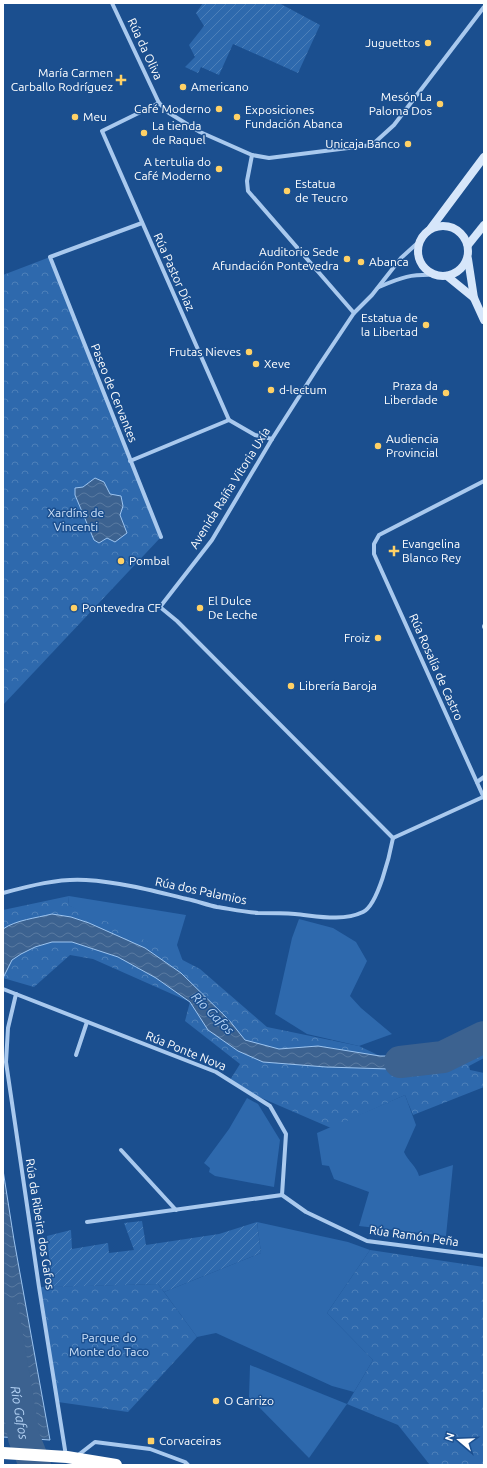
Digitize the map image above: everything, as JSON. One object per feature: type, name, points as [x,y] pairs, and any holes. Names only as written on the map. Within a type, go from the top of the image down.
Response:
[{"type":"highway","points":[[8,1453],[66,1457],[116,1465]]},
{"type":"main road","points":[[468,258],[465,265],[454,274],[447,276],[436,275],[429,272],[420,260],[418,253],[419,246],[422,239],[484,156]]},
{"type":"main road","points":[[468,245],[484,225]]},
{"type":"main road","points":[[430,229],[438,226],[446,226],[460,232],[465,238],[468,245],[468,258],[474,298],[484,320]]},
{"type":"main road","points":[[447,276],[474,298]]},
{"type":"street","name":"Rúa da Oliva","points":[[112,3],[159,103]]},
{"type":"street","points":[[159,103],[169,113],[200,132],[252,155],[270,158],[372,145],[394,125],[484,7]]},
{"type":"street","name":"Rúa Pastor Díaz","points":[[159,103],[102,131],[229,420]]},
{"type":"street","points":[[252,155],[247,181],[248,191],[354,313]]},
{"type":"street","name":"Paseo de Cervantes","points":[[142,223],[50,257],[161,537]]},
{"type":"street","name":"Avenida Raíña Vitoria Uxía","points":[[394,838],[177,621],[160,606],[212,540],[272,439],[354,313],[378,287],[401,258],[422,239]]},
{"type":"street","points":[[378,287],[399,278],[417,274],[436,275]]},
{"type":"street","points":[[130,460],[229,420],[255,435],[272,439]]},
{"type":"street","name":"Rúa Rosalía de Castro","points":[[484,481],[379,535],[374,544],[374,554],[484,798]]},
{"type":"street","points":[[477,782],[484,777]]},
{"type":"street","points":[[394,838],[484,798]]},
{"type":"street","name":"Rúa dos Palamios","points":[[3,893],[21,888],[63,881],[85,880],[116,883],[188,899],[215,907],[257,913],[342,918],[365,912],[376,896],[386,868],[394,838]]},
{"type":"street","name":"Rúa Ponte Nova","points":[[3,989],[216,1072],[270,1106],[286,1134],[282,1195]]},
{"type":"street","name":"Rúa da Ribeira dos Gafos","points":[[16,994],[8,1028],[7,1069],[66,1457]]},
{"type":"street","points":[[76,1055],[87,1022]]},
{"type":"street","points":[[121,1150],[176,1210]]},
{"type":"street","points":[[87,1222],[282,1195]]},
{"type":"street","name":"Rúa Ramón Peña","points":[[282,1195],[306,1212],[367,1241],[484,1256]]},
{"type":"street","points":[[66,1457],[95,1442],[150,1449],[188,1465]]},
{"type":"green space","points":[[203,3],[279,3],[320,25],[298,73],[233,44],[219,75],[201,67],[198,73],[185,67],[195,57],[189,45],[204,26],[196,13]]},
{"type":"green space","name":"Xardíns de Vincenti","points":[[50,257],[161,537],[3,705],[3,275]]},
{"type":"green space","points":[[69,896],[186,915],[177,945],[185,967],[68,905]]},
{"type":"green space","points":[[69,896],[68,905],[117,926],[200,969],[267,1027],[359,1046],[380,1056],[428,1051],[484,1024],[484,1058],[469,1066],[470,1070],[484,1073],[484,1087],[413,1115],[405,1095],[331,1128],[252,1094],[230,1080],[240,1064],[185,1021],[190,1002],[93,959],[70,955],[34,987],[3,978],[3,910]]},
{"type":"green space","points":[[299,919],[333,928],[356,942],[367,961],[350,996],[361,1008],[392,1034],[359,1046],[307,1034],[275,1014],[292,938]]},
{"type":"green space","points":[[405,1095],[416,1125],[404,1152],[419,1176],[453,1165],[446,1236],[359,1226],[369,1192],[334,1179],[329,1166],[322,1165],[317,1133]]},
{"type":"green space","points":[[247,1098],[258,1104],[280,1140],[274,1187],[215,1176],[209,1172],[210,1168],[204,1163],[229,1129]]},
{"type":"green space","points":[[142,1221],[146,1245],[219,1234],[257,1222],[261,1253],[164,1292],[158,1284],[52,1287],[47,1236],[71,1230],[72,1249],[108,1243],[109,1253],[134,1250],[124,1223]]},
{"type":"green space","points":[[257,1222],[348,1242],[370,1250],[327,1313],[373,1360],[354,1392],[332,1386],[216,1333],[197,1337],[164,1292],[261,1253]]},
{"type":"green space","points":[[370,1250],[484,1267],[484,1465],[430,1465],[398,1425],[347,1404],[373,1360],[327,1313]]},
{"type":"green space","name":"Parque do Monte do Taco","points":[[158,1284],[197,1337],[128,1412],[58,1402],[39,1287]]},
{"type":"green space","points":[[250,1365],[347,1404],[309,1458],[249,1397]]},
{"type":"water","points":[[95,478],[104,482],[110,494],[121,496],[123,506],[120,515],[127,533],[115,542],[107,538],[99,543],[94,540],[75,495],[75,488],[83,487]]},
{"type":"water","name":"Río Gafos","points":[[52,914],[71,917],[89,923],[145,948],[181,973],[229,1020],[245,1040],[279,1049],[318,1046],[380,1056],[443,1057],[389,1069],[326,1067],[263,1062],[238,1051],[208,1030],[190,1002],[156,978],[118,957],[72,942],[52,942],[35,947],[21,954],[12,960],[3,978],[3,929],[20,921]]},
{"type":"water","name":"Río Gafos","points":[[3,1170],[14,1240],[50,1440],[3,1437]]},
{"type":"waterway","name":"Río Gafos","points":[[400,1062],[443,1057],[484,1037]]},
{"type":"waterway","name":"Río Gafos","points":[[3,1312],[24,1438],[35,1465]]},
{"type":"place","name":"Juguettos","points":[[428,43]]},
{"type":"place","name":"María Carmen Carballo Rodríguez","points":[[121,80]]},
{"type":"place","name":"Americano","points":[[183,87]]},
{"type":"place","name":"Mesón La Paloma Dos","points":[[440,104]]},
{"type":"place","name":"Café Moderno","points":[[219,109]]},
{"type":"place","name":"Meu","points":[[75,117]]},
{"type":"place","name":"Exposiciones Fundación Abanca","points":[[237,117]]},
{"type":"place","name":"La tienda de Raquel","points":[[144,133]]},
{"type":"place","name":"Unicaja Banco","points":[[408,144]]},
{"type":"place","name":"A tertulia do Café Moderno","points":[[219,169]]},
{"type":"place","name":"Estatua de Teucro","points":[[287,191]]},
{"type":"place","name":"Auditorio Sede Afundación Pontevedra","points":[[347,259]]},
{"type":"place","name":"Abanca","points":[[361,262]]},
{"type":"place","name":"Estatua de la Libertad","points":[[426,325]]},
{"type":"place","name":"Frutas Nieves","points":[[249,352]]},
{"type":"place","name":"Xeve","points":[[256,364]]},
{"type":"place","name":"d-lectum","points":[[271,390]]},
{"type":"place","name":"Praza da Liberdade","points":[[446,393]]},
{"type":"place","name":"Audiencia Provincial","points":[[378,446]]},
{"type":"place","name":"Evangelina Blanco Rey","points":[[394,551]]},
{"type":"place","name":"Pombal","points":[[121,561]]},
{"type":"place","name":"Pontevedra CF","points":[[74,608]]},
{"type":"place","name":"El Dulce De Leche","points":[[200,608]]},
{"type":"place","name":"Froiz","points":[[378,638]]},
{"type":"place","name":"Librería Baroja","points":[[291,686]]},
{"type":"place","name":"O Carrizo","points":[[216,1401]]},
{"type":"place","name":"Corvaceiras","points":[[151,1441]]}]
